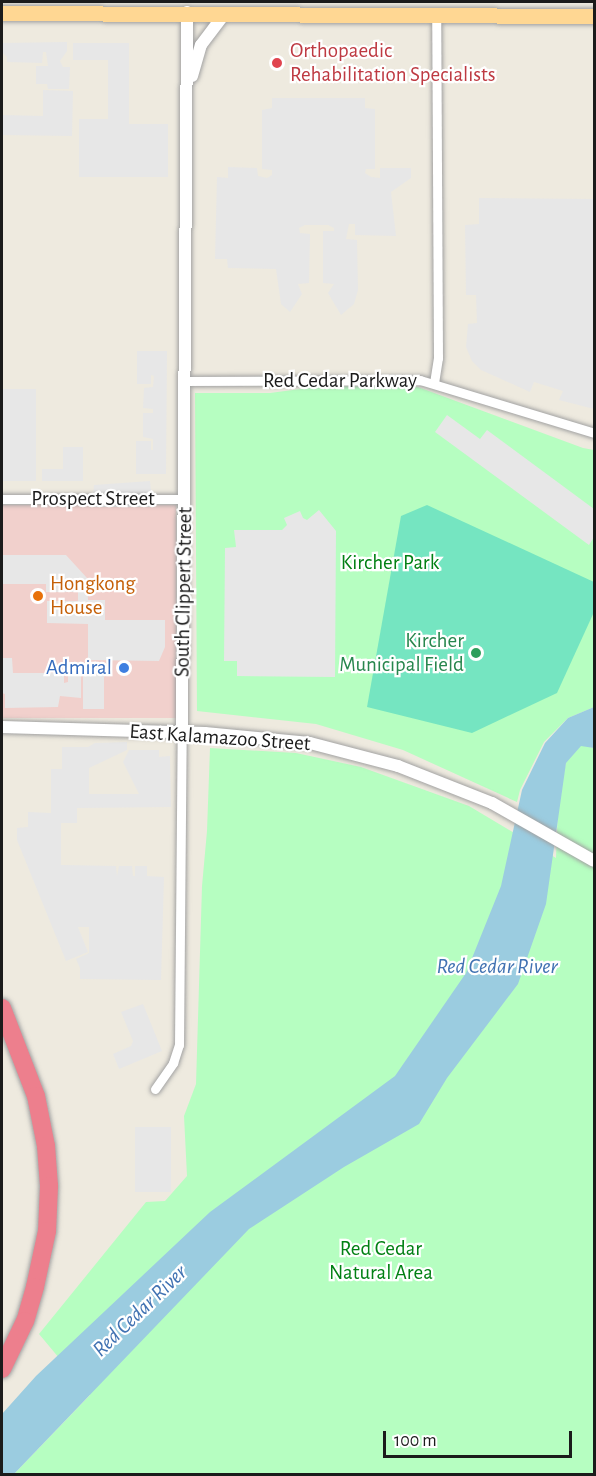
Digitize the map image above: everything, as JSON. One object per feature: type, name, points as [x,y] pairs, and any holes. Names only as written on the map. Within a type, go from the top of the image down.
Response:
[{"type":"highway","points":[[2,1008],[27,1067],[39,1104],[46,1146],[49,1200],[47,1231],[35,1287],[25,1321],[2,1369]]},
{"type":"main road","points":[[122,13],[140,11],[158,2]]},
{"type":"main road","points":[[2,13],[122,13],[189,7],[225,13],[594,16]]},
{"type":"street","name":"South Clippert Street","points":[[155,1089],[173,1063],[179,1045],[189,7]]},
{"type":"street","name":"South Clippert Street","points":[[188,89],[201,45],[225,13]]},
{"type":"street","points":[[434,383],[438,358],[436,14]]},
{"type":"street","name":"Red Cedar Parkway","points":[[186,381],[398,379],[434,383],[539,418],[594,433]]},
{"type":"street","name":"Prospect Street","points":[[2,498],[184,499]]},
{"type":"street","name":"East Kalamazoo Street","points":[[2,727],[182,732],[310,743],[398,766],[492,803],[591,859]]},
{"type":"shaded area","points":[[67,42],[67,51],[60,61],[63,67],[70,67],[69,89],[48,89],[47,84],[36,84],[36,66],[48,66],[46,52],[43,52],[42,63],[7,62],[2,43]]},
{"type":"shaded area","points":[[73,43],[129,43],[129,124],[168,124],[168,177],[79,177],[79,119],[108,119],[108,60],[73,60]]},
{"type":"shaded area","points":[[43,90],[73,91],[72,136],[2,135],[2,115],[43,116]]},
{"type":"shaded area","points":[[272,98],[365,98],[365,108],[375,109],[375,169],[366,169],[365,173],[371,177],[380,178],[380,168],[411,168],[411,178],[391,192],[396,236],[355,235],[355,224],[349,224],[346,239],[357,240],[358,290],[354,304],[341,315],[328,293],[334,284],[323,283],[323,231],[334,231],[334,228],[328,225],[305,225],[299,228],[300,233],[310,234],[309,283],[298,284],[302,294],[290,312],[281,304],[276,269],[228,268],[227,259],[215,259],[217,177],[228,178],[228,167],[257,168],[258,176],[267,178],[272,175],[272,170],[262,169],[262,110],[272,108]]},
{"type":"shaded area","points":[[479,198],[594,199],[594,409],[559,400],[563,391],[534,382],[530,392],[481,370],[472,361],[466,347],[468,324],[477,323],[476,295],[466,295],[465,225],[479,224]]},
{"type":"shaded area","points":[[137,351],[167,351],[166,474],[136,474],[136,441],[151,441],[151,450],[153,450],[153,439],[143,437],[143,413],[153,413],[153,409],[143,408],[144,388],[153,387],[154,376],[151,375],[151,384],[137,384]]},
{"type":"shaded area","points":[[2,389],[36,389],[36,481],[2,481]]},
{"type":"shaded area","points":[[447,415],[480,439],[487,430],[594,509],[594,537],[589,545],[435,432]]},
{"type":"shaded area","points":[[63,447],[83,447],[83,481],[42,481],[42,469],[63,469]]},
{"type":"shaded area","points":[[150,481],[153,507],[92,507],[94,485]]},
{"type":"shaded area","points":[[2,505],[176,505],[176,718],[2,718]]},
{"type":"shaded area","points":[[319,510],[336,531],[335,677],[237,676],[237,661],[224,661],[225,548],[236,547],[234,530],[282,530],[287,525],[284,518],[300,511],[303,518],[307,520]]},
{"type":"shaded area","points":[[2,555],[66,555],[87,578],[88,600],[105,600],[105,620],[165,620],[165,647],[159,661],[88,660],[88,624],[47,623],[47,601],[78,601],[78,592],[46,592],[46,584],[2,584]]},
{"type":"shaded area","points":[[2,658],[12,658],[13,673],[64,673],[64,683],[68,682],[68,672],[74,672],[65,671],[65,666],[81,663],[81,698],[60,696],[58,707],[5,708],[5,694],[2,693]]},
{"type":"shaded area","points":[[83,674],[104,674],[104,709],[83,709]]},
{"type":"shaded area","points":[[127,742],[127,750],[89,768],[89,794],[139,794],[123,762],[129,750],[159,750],[159,757],[170,756],[171,807],[77,808],[77,823],[61,823],[61,865],[116,866],[117,876],[119,866],[132,866],[133,876],[135,876],[135,866],[147,866],[147,876],[164,877],[161,980],[80,979],[80,968],[76,959],[89,953],[89,927],[78,927],[88,952],[66,961],[17,840],[17,828],[28,827],[28,812],[51,813],[51,769],[62,769],[62,747],[88,747],[95,743]]},
{"type":"shaded area","points":[[143,1004],[162,1051],[119,1069],[113,1054],[131,1046],[133,1041],[121,1012]]},
{"type":"shaded area","points":[[135,1127],[171,1127],[171,1192],[135,1192]]},
{"type":"green space","name":"Kircher Park","points":[[323,386],[418,387],[583,448],[594,450],[594,707],[568,718],[544,742],[520,790],[517,802],[403,750],[316,724],[197,711],[195,393],[270,393]]},
{"type":"green space","name":"Kircher Municipal Field","points":[[427,505],[594,582],[594,612],[557,693],[472,733],[367,707],[401,516]]},
{"type":"green space","name":"Red Cedar Natural Area","points":[[581,745],[594,748],[594,1474],[14,1474],[90,1395],[39,1334],[146,1202],[165,1201],[187,1176],[184,1116],[196,1084],[202,886],[207,831],[210,748],[296,753],[361,767],[469,806],[556,858],[558,806],[566,762]]},
{"type":"water","name":"Red Cedar River","points":[[594,707],[594,748],[581,746],[566,763],[546,904],[518,984],[447,1078],[419,1124],[344,1167],[249,1229],[14,1474],[2,1474],[2,1414],[36,1376],[210,1212],[395,1076],[466,973],[501,886],[522,790],[545,743],[568,718]]},
{"type":"place","name":"Orthopaedic Rehabilitation Specialists","points":[[277,63]]},
{"type":"place","name":"Hongkong House","points":[[38,596]]},
{"type":"place","name":"Kircher Municipal Field","points":[[476,653]]},
{"type":"place","name":"Admiral","points":[[124,668]]}]
